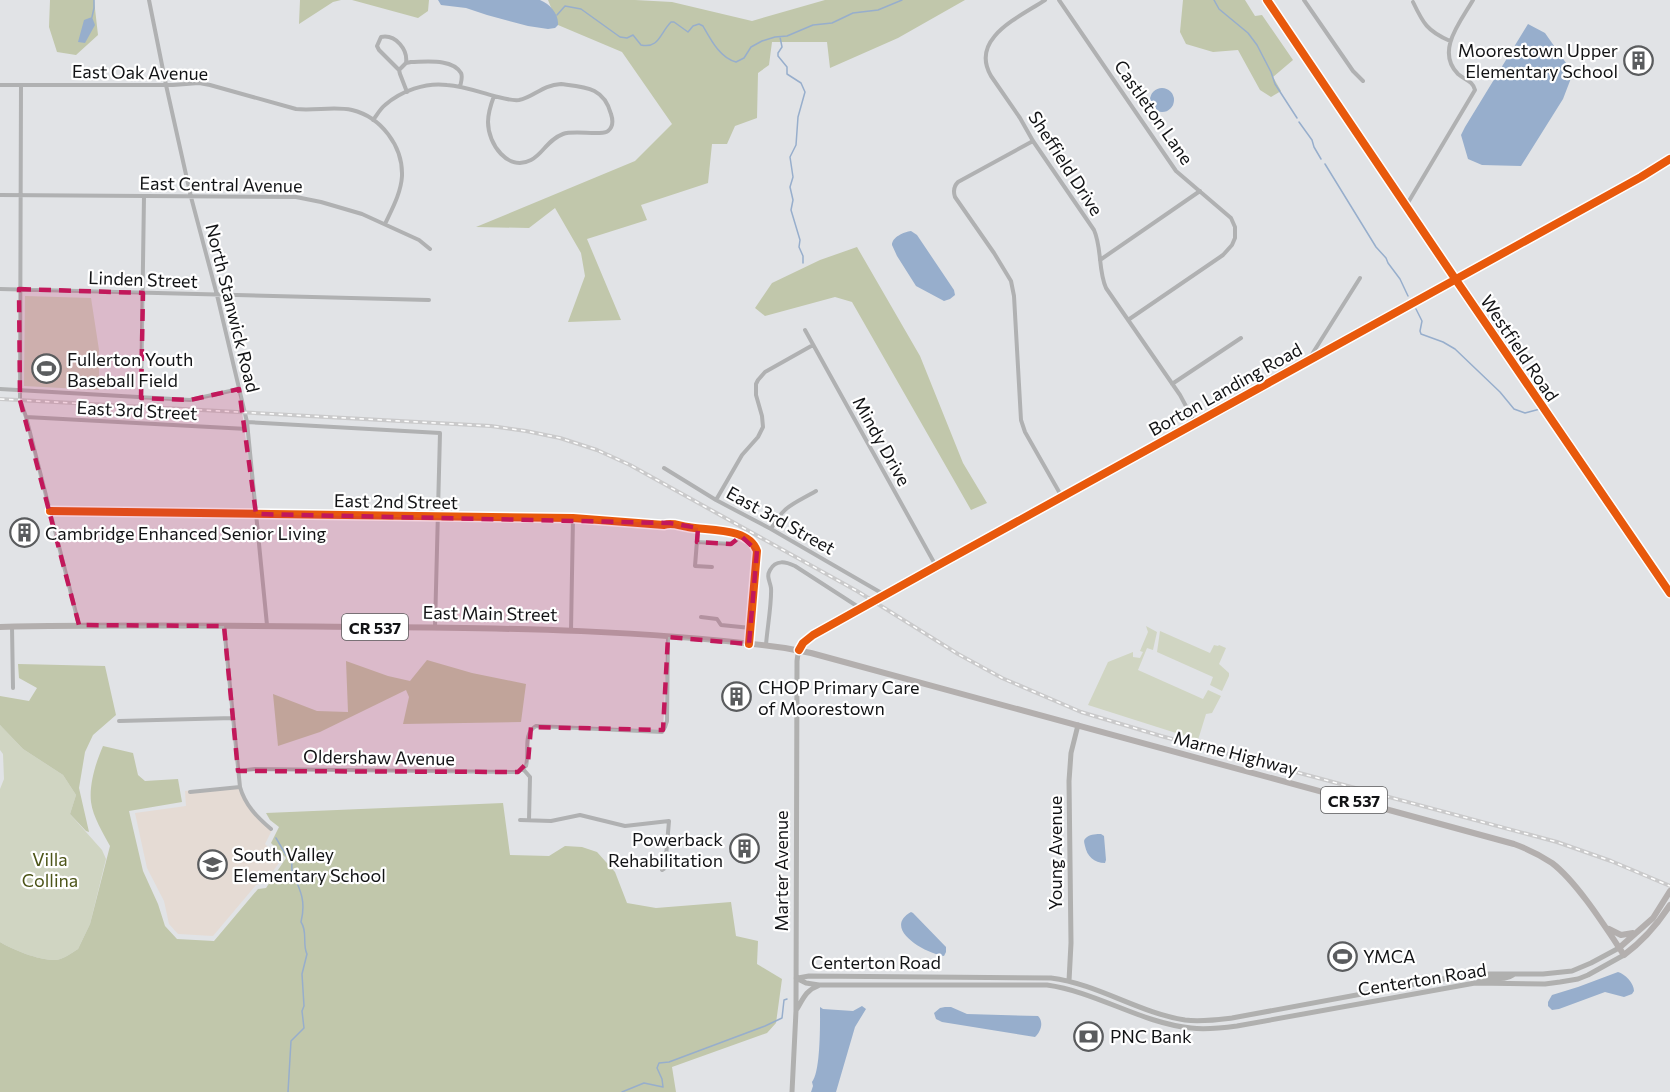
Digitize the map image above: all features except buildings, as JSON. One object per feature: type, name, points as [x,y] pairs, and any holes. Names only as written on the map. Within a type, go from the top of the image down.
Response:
[{"type":"main road","name":"Westfield Road","points":[[1267,0],[1670,593]]},
{"type":"main road","name":"Borton Landing Road","points":[[799,650],[803,643],[813,635],[1456,280],[1670,159]]},
{"type":"main road","name":"East Main Street","points":[[0,627],[79,625],[571,630],[766,645],[799,650]]},
{"type":"main road","name":"Marne Highway","points":[[799,650],[1514,844],[1542,857],[1562,873],[1606,927],[1623,955]]},
{"type":"main road","name":"Marter Avenue","points":[[792,1092],[796,1011],[796,661],[799,650]]},
{"type":"main road","name":"Young Avenue","points":[[1069,981],[1071,943],[1069,776],[1071,753],[1078,725]]},
{"type":"main road","points":[[1606,927],[1621,935],[1637,932],[1653,918],[1670,891]]},
{"type":"main road","points":[[1623,955],[1653,930],[1670,905]]},
{"type":"main road","name":"Centerton Road","points":[[796,978],[809,976],[1042,977],[1069,981],[1164,1015],[1203,1021],[1232,1018],[1459,976],[1543,974],[1572,970],[1619,948],[1637,932]]},
{"type":"main road","name":"Centerton Road","points":[[796,978],[806,983],[819,985],[1047,985],[1079,992],[1169,1024],[1209,1029],[1238,1026],[1475,983],[1545,984],[1560,982],[1588,975],[1623,955]]},
{"type":"main road","points":[[1475,983],[1484,979],[1508,979],[1514,974]]},
{"type":"main road","points":[[796,1011],[808,991],[819,985]]},
{"type":"street","name":"North Stanwick Road","points":[[150,0],[191,197],[217,294],[247,422],[267,626]]},
{"type":"street","name":"Sheffield Drive","points":[[1045,0],[997,33],[988,45],[986,56],[989,72],[1094,230],[1105,285],[1172,384],[1195,423]]},
{"type":"street","name":"Castleton Lane","points":[[1059,0],[1176,171],[1227,213],[1233,221],[1235,234],[1232,245],[1220,258],[1128,320]]},
{"type":"street","points":[[1304,0],[1353,71],[1363,81]]},
{"type":"street","points":[[1406,206],[1475,92],[1475,86],[1458,74],[1449,57],[1450,40],[1473,0]]},
{"type":"street","points":[[1413,2],[1426,27],[1450,40]]},
{"type":"street","points":[[406,63],[407,55],[403,48],[390,37],[381,37],[377,46],[399,70],[407,92]]},
{"type":"street","points":[[399,70],[406,63],[411,62],[450,64],[462,75],[460,87]]},
{"type":"street","name":"East Oak Avenue","points":[[0,85],[200,83],[296,109],[338,108],[353,111],[373,120],[389,135],[396,146],[402,176],[399,190],[385,224]]},
{"type":"street","points":[[373,120],[383,106],[392,99],[433,84],[460,87],[516,100],[546,86],[554,85],[584,87],[599,93],[609,106],[613,119],[612,126],[604,133],[563,134],[548,143],[530,161],[521,164],[513,162],[501,154],[489,133],[488,117],[494,96]]},
{"type":"street","points":[[21,85],[20,400],[79,625]]},
{"type":"street","points":[[1033,141],[958,182],[954,189],[956,197],[1011,281],[1014,296],[1022,420],[1025,432],[1062,497]]},
{"type":"street","points":[[1101,260],[1200,191]]},
{"type":"street","name":"East Central Avenue","points":[[0,195],[296,197],[345,208],[419,240],[430,249]]},
{"type":"street","points":[[141,398],[144,196]]},
{"type":"street","points":[[1308,360],[1360,278]]},
{"type":"street","name":"Linden Street","points":[[0,289],[429,300]]},
{"type":"street","name":"Mindy Drive","points":[[805,330],[936,566]]},
{"type":"street","points":[[1172,384],[1241,338]]},
{"type":"street","points":[[716,500],[742,455],[758,437],[763,427],[756,395],[758,380],[765,372],[813,345]]},
{"type":"street","name":"East 3rd Street","points":[[0,389],[190,400],[239,388]]},
{"type":"street","name":"East 3rd Street","points":[[26,417],[247,429]]},
{"type":"street","points":[[247,422],[440,433],[435,627]]},
{"type":"street","name":"East 3rd Street","points":[[664,468],[716,500],[885,595]]},
{"type":"street","points":[[771,529],[787,507],[816,491]]},
{"type":"street","name":"East 2nd Street","points":[[50,511],[573,518],[664,525],[670,523],[730,531],[741,536]]},
{"type":"street","points":[[571,630],[573,518]]},
{"type":"street","points":[[698,528],[695,566],[712,567]]},
{"type":"street","points":[[697,542],[731,544],[741,536],[753,544],[757,551],[749,644]]},
{"type":"street","points":[[766,645],[771,589],[768,575],[770,569],[777,563],[785,562],[795,566],[860,609]]},
{"type":"street","points":[[701,618],[717,620],[721,625],[751,628]]},
{"type":"street","points":[[224,626],[240,787],[251,810],[271,829]]},
{"type":"street","points":[[12,627],[13,688]]},
{"type":"street","points":[[529,820],[530,777],[522,770],[528,762],[528,736],[533,727],[541,725],[662,732],[667,721],[668,637]]},
{"type":"street","points":[[119,721],[233,718]]},
{"type":"street","name":"Oldershaw Avenue","points":[[238,771],[255,769],[522,770]]},
{"type":"street","points":[[190,792],[240,787]]},
{"type":"street","points":[[520,820],[551,820],[584,816],[625,826],[669,821],[665,868],[662,870]]},
{"type":"highlighted area","points":[[19,289],[143,293],[141,398],[190,400],[239,389],[256,514],[670,523],[698,528],[697,542],[731,544],[741,536],[757,551],[749,644],[668,637],[663,730],[531,727],[528,762],[518,772],[238,771],[224,626],[79,625],[20,400]]},
{"type":"shaded area","name":"South Valley Elementary School","points":[[240,787],[247,804],[259,819],[273,828],[265,844],[281,860],[266,881],[256,885],[213,936],[178,934],[169,924],[164,901],[147,868],[135,813],[186,806],[185,791]]},
{"type":"green space","points":[[50,0],[94,0],[98,35],[76,55],[57,52],[49,27]]},
{"type":"green space","points":[[300,0],[341,0],[333,2],[299,24]]},
{"type":"green space","points":[[352,0],[429,0],[428,11],[418,18]]},
{"type":"green space","points":[[548,0],[672,2],[752,21],[825,0],[965,0],[898,38],[830,68],[827,42],[772,42],[769,65],[758,73],[757,118],[735,126],[727,144],[712,144],[708,183],[641,205],[647,220],[587,239],[621,320],[568,322],[585,276],[581,253],[555,208],[529,228],[476,227],[635,161],[672,124],[622,52],[558,25]]},
{"type":"green space","points":[[1183,0],[1245,0],[1255,16],[1262,15],[1293,60],[1273,77],[1281,91],[1271,97],[1260,90],[1238,50],[1213,52],[1186,44],[1180,32]]},
{"type":"green space","points":[[857,247],[920,356],[963,463],[987,503],[971,510],[852,302],[835,297],[765,316],[755,308],[772,283],[820,260]]},
{"type":"green space","points":[[25,296],[91,298],[99,350],[99,390],[24,386]]},
{"type":"green space","points":[[1146,626],[1157,632],[1153,650],[1147,648],[1138,670],[1203,699],[1208,690],[1221,696],[1212,713],[1206,714],[1198,740],[1088,705],[1108,662],[1133,652],[1133,657],[1140,658],[1143,652],[1140,651],[1148,632]]},
{"type":"green space","points":[[1160,631],[1210,653],[1214,645],[1226,648],[1219,664],[1229,673],[1229,676],[1222,691],[1210,685],[1213,677],[1157,652]]},
{"type":"green space","points":[[427,660],[472,673],[526,684],[521,722],[403,724],[409,697],[406,690],[320,732],[278,746],[273,694],[317,711],[348,712],[346,661],[410,681]]},
{"type":"green space","points":[[18,664],[105,666],[116,715],[93,735],[85,752],[79,788],[89,832],[70,814],[76,795],[63,775],[23,749],[0,725],[0,696],[29,701],[37,688],[19,678]]},
{"type":"green space","name":"Villa Collina","points":[[0,725],[23,749],[63,775],[76,795],[70,814],[102,850],[106,859],[90,924],[78,949],[56,960],[35,957],[0,942],[0,789],[4,779],[3,754],[0,750]]},
{"type":"green space","points":[[103,746],[133,753],[138,775],[145,781],[178,779],[182,802],[129,811],[143,871],[165,926],[177,939],[214,941],[258,889],[266,888],[286,858],[271,843],[279,827],[270,820],[266,813],[503,803],[510,855],[549,856],[565,846],[582,847],[597,852],[615,872],[627,903],[656,908],[731,902],[736,936],[758,941],[757,964],[782,979],[776,1023],[767,1033],[672,1067],[676,1092],[0,1092],[0,942],[27,954],[50,960],[62,958],[78,949],[90,924],[110,846],[96,819],[91,802],[94,773]]},
{"type":"water","points":[[438,0],[540,0],[553,10],[558,25],[548,29],[528,26],[466,8],[441,5]]},
{"type":"water","points":[[92,17],[95,25],[85,43],[78,42],[84,20]]},
{"type":"water","points":[[1528,24],[1545,33],[1573,73],[1563,99],[1521,166],[1482,165],[1468,159],[1461,135]]},
{"type":"water","points":[[1162,88],[1171,91],[1174,100],[1171,109],[1162,112],[1153,109],[1150,100],[1153,91]]},
{"type":"water","points":[[911,231],[917,235],[954,290],[955,295],[950,299],[944,301],[916,286],[897,256],[892,245],[894,240],[899,235]]},
{"type":"water","points":[[1101,834],[1104,836],[1105,863],[1098,862],[1087,853],[1084,842],[1089,836]]},
{"type":"water","points":[[911,912],[946,947],[944,956],[918,946],[904,933],[901,926],[903,919]]},
{"type":"water","points":[[1618,972],[1631,982],[1634,988],[1632,994],[1624,997],[1605,992],[1559,1009],[1552,1010],[1548,1006],[1552,995]]},
{"type":"water","points":[[862,1006],[866,1009],[855,1027],[836,1092],[811,1092],[817,1068],[820,1007],[853,1011]]},
{"type":"water","points":[[945,1007],[951,1007],[967,1014],[1038,1016],[1041,1027],[1035,1037],[942,1022],[936,1019],[934,1013]]},
{"type":"waterway","points":[[92,17],[94,0]]},
{"type":"waterway","points":[[557,15],[565,6],[581,9],[620,37],[627,38],[633,35],[641,45],[647,46],[656,42],[671,22],[688,32],[693,26],[699,24],[703,26],[721,53],[736,62],[744,58],[751,47],[762,41],[787,36],[813,25],[832,23],[853,13],[878,10],[902,0]]},
{"type":"waterway","points":[[1214,0],[1219,9],[1248,33],[1257,45],[1275,84],[1297,118]]},
{"type":"waterway","points":[[780,37],[782,47],[778,56],[787,67],[787,74],[801,83],[805,92],[798,117],[796,145],[790,157],[793,177],[790,187],[793,200],[791,210],[800,240],[799,247],[803,263]]},
{"type":"waterway","points":[[1299,122],[1312,140],[1321,159]]},
{"type":"waterway","points":[[1325,164],[1376,247],[1400,279],[1408,296]]},
{"type":"waterway","points":[[1416,309],[1422,321],[1421,334],[1455,349],[1500,392],[1514,409],[1525,413],[1540,409]]},
{"type":"waterway","points":[[276,838],[286,855],[292,859],[292,872],[303,903],[301,922],[307,954],[302,974],[304,1028],[291,1041],[288,1092]]},
{"type":"waterway","points":[[622,1092],[644,1083],[663,1087],[657,1068],[659,1063],[669,1062],[782,1018],[784,1000],[787,999]]},
{"type":"railway","points":[[0,399],[491,426],[560,438],[597,450],[630,465],[857,591],[958,654],[1002,678],[1081,712],[1161,736],[1557,842],[1611,861],[1670,886]]},
{"type":"cycle path","points":[[1267,0],[1670,593]]},
{"type":"cycle path","points":[[799,650],[803,643],[813,635],[1537,235],[1670,159]]},
{"type":"cycle path","points":[[50,511],[573,518],[673,524],[727,532],[746,538],[753,543],[757,551],[749,644]]},
{"type":"place","name":"Moorestown Upper Elementary School","points":[[1639,60]]},
{"type":"place","name":"Fullerton Youth Baseball Field","points":[[46,369]]},
{"type":"place","name":"Cambridge Enhanced Senior Living","points":[[24,533]]},
{"type":"place","name":"CHOP Primary Care of Moorestown","points":[[737,697]]},
{"type":"place","name":"Powerback Rehabilitation","points":[[744,849]]},
{"type":"place","name":"South Valley Elementary School","points":[[212,864]]},
{"type":"place","name":"YMCA","points":[[1342,956]]},
{"type":"place","name":"PNC Bank","points":[[1089,1036]]}]
